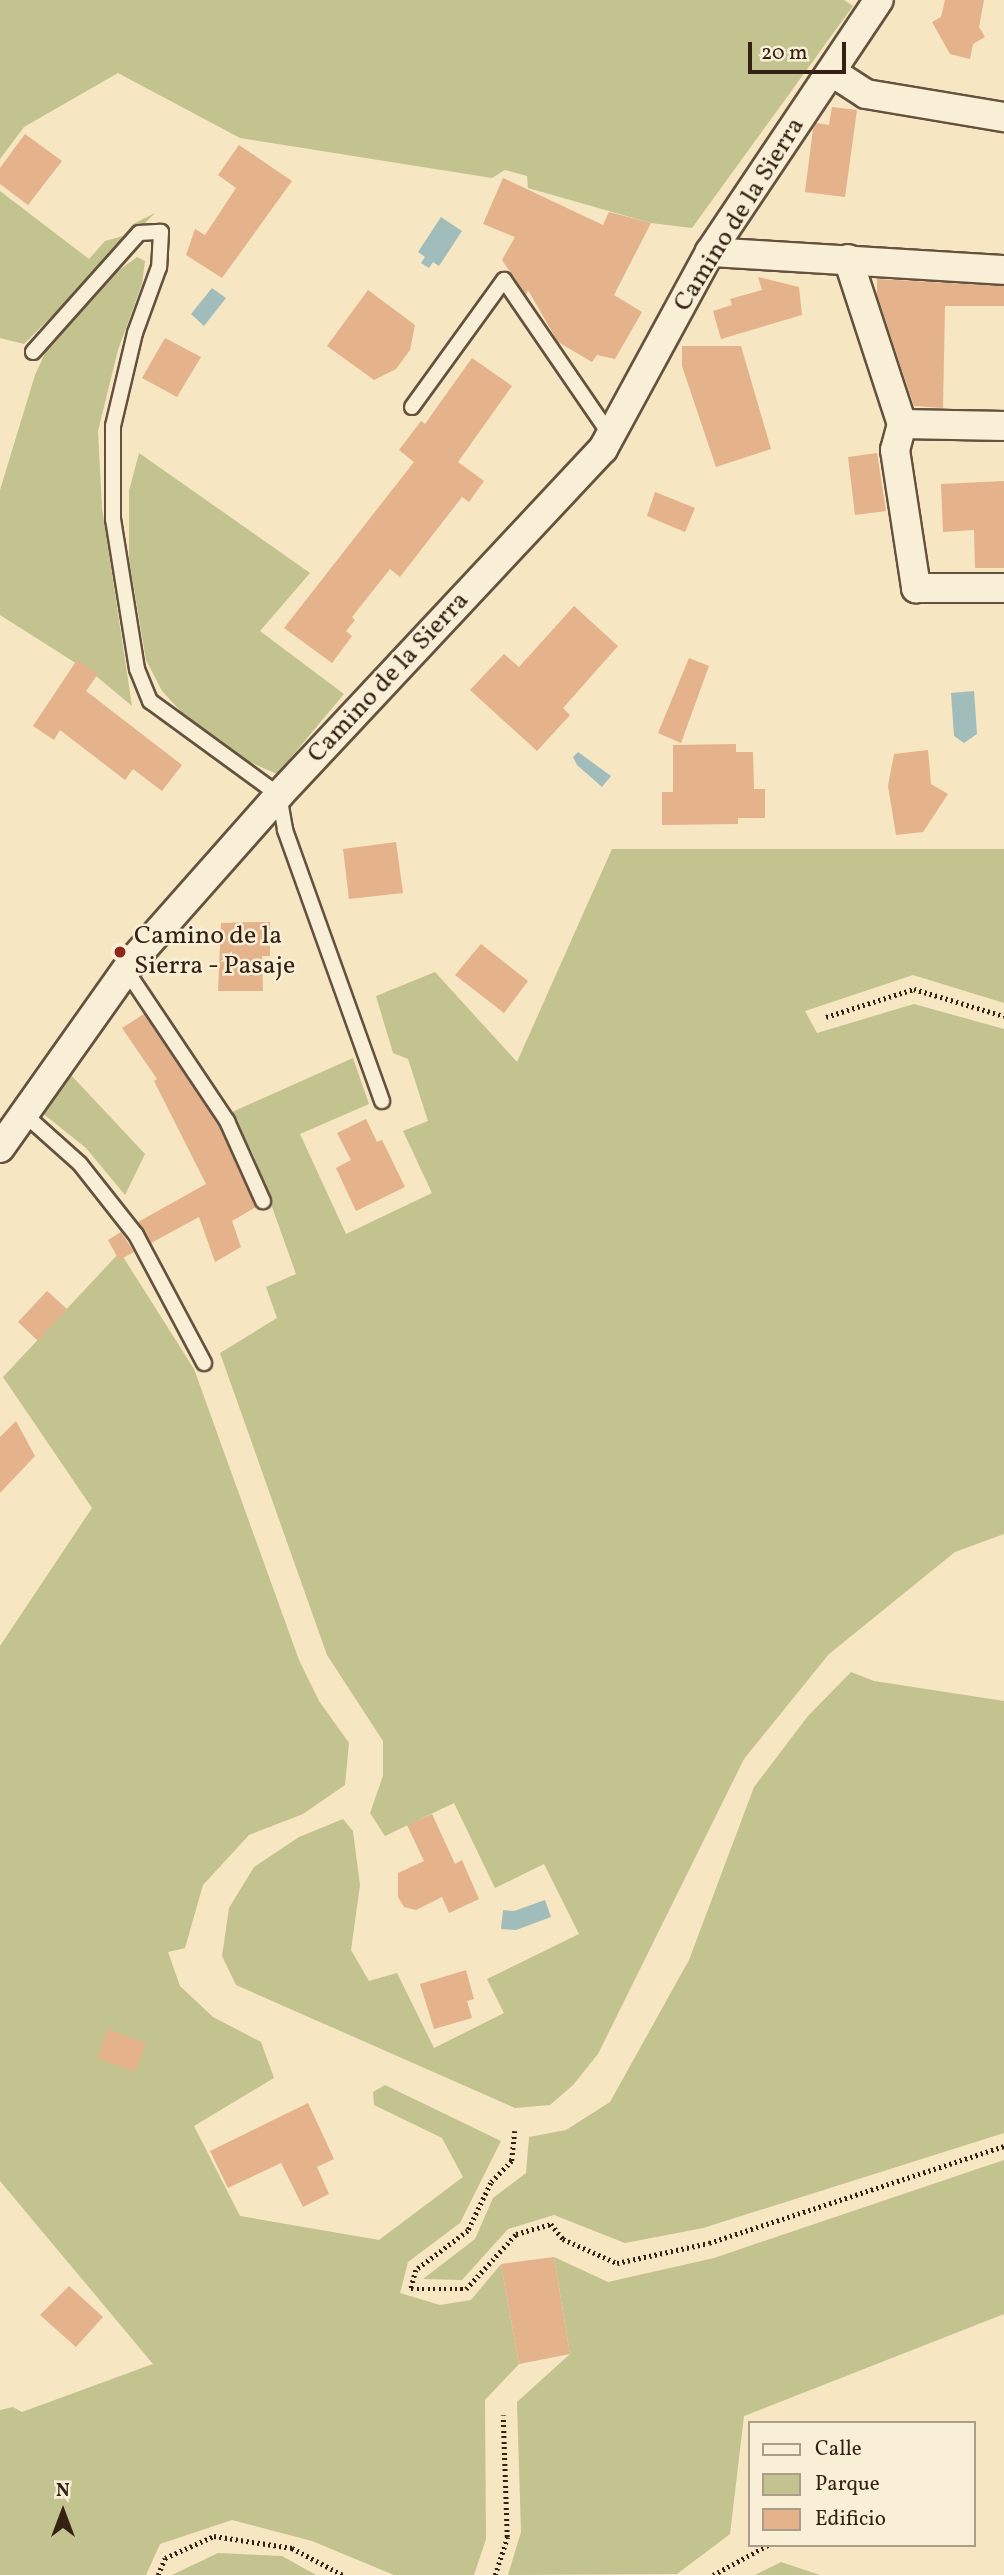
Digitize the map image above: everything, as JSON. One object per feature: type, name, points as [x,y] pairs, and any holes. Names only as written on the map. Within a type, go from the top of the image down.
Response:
[{"type":"street","name":"Camino de la Sierra","points":[[0,1148],[126,970],[279,795],[603,449],[710,252],[879,0]]},
{"type":"street","points":[[832,72],[866,94],[1004,117]]},
{"type":"street","points":[[710,252],[1004,270]]},
{"type":"street","points":[[848,259],[902,424],[895,450],[916,588],[1004,588]]},
{"type":"street","points":[[902,424],[1004,426]]},
{"type":"lane","points":[[33,352],[139,233],[161,232],[159,267],[135,333],[113,426],[113,519],[128,628],[150,701],[279,795],[285,830],[382,1101]]},
{"type":"lane","points":[[412,407],[504,280],[610,435]]},
{"type":"lane","points":[[126,970],[227,1121],[263,1201]]},
{"type":"lane","points":[[23,1113],[80,1164],[136,1235],[204,1363]]},
{"type":"path","points":[[826,1017],[914,989],[1004,1016]]},
{"type":"path","points":[[515,2132],[512,2161],[491,2183],[468,2231],[416,2270],[411,2289],[466,2289],[516,2234],[551,2224],[563,2239],[617,2263],[709,2243],[1004,2146]]},
{"type":"path","points":[[495,2575],[507,2537],[503,2415]]},
{"type":"path","points":[[158,2575],[165,2558],[214,2536],[292,2548],[343,2575]]},
{"type":"path","points":[[713,2575],[764,2547]]},
{"type":"green space","points":[[0,0],[844,0],[853,6],[692,228],[651,223],[528,188],[527,176],[505,170],[492,178],[240,138],[118,73],[24,127],[0,159]]},
{"type":"green space","points":[[0,191],[89,259],[105,241],[123,236],[133,224],[155,213],[24,344],[0,338]]},
{"type":"green space","points":[[137,257],[145,261],[142,284],[118,350],[98,431],[102,508],[132,706],[96,676],[0,615],[0,490],[35,375],[51,340],[114,274]]},
{"type":"green space","points":[[139,453],[310,573],[260,631],[344,694],[277,774],[238,757],[187,718],[162,691],[146,660],[129,559],[129,491]]},
{"type":"green space","points":[[612,849],[1004,849],[1004,1003],[913,975],[805,1011],[817,1033],[914,1004],[1004,1029],[1004,1534],[955,1552],[829,1654],[744,1759],[598,2054],[573,2085],[550,2105],[515,2108],[236,1985],[222,1956],[229,1908],[254,1867],[299,1837],[343,1819],[353,1831],[360,1885],[351,1950],[369,1981],[397,1973],[434,2048],[504,2013],[487,1979],[579,1934],[544,1864],[495,1888],[454,1803],[385,1836],[370,1813],[383,1776],[383,1741],[327,1655],[220,1353],[277,1318],[266,1287],[296,1274],[253,1154],[230,1113],[353,1058],[369,1104],[300,1134],[346,1234],[432,1193],[403,1131],[428,1121],[408,1059],[393,1053],[376,996],[435,972],[517,1062]]},
{"type":"green space","points":[[70,1074],[145,1154],[125,1195],[86,1148],[41,1112]]},
{"type":"green space","points":[[120,1252],[194,1369],[299,1660],[319,1701],[349,1743],[345,1785],[303,1814],[249,1835],[203,1885],[185,1948],[168,1952],[180,1986],[213,2017],[261,2042],[274,2078],[194,2126],[240,2216],[379,2240],[463,2177],[442,2138],[374,2105],[373,2092],[385,2085],[501,2141],[460,2223],[408,2262],[400,2293],[440,2305],[471,2300],[501,2264],[519,2364],[485,2400],[486,2539],[474,2575],[394,2575],[312,2541],[232,2520],[160,2544],[146,2575],[0,2575],[0,2410],[13,2407],[22,2412],[153,2364],[0,2181],[0,1646],[92,1508],[3,1377]]},
{"type":"green space","points":[[851,1672],[874,1681],[1004,1701],[1004,2133],[703,2228],[625,2243],[554,2215],[508,2229],[462,2280],[423,2279],[475,2239],[493,2198],[526,2173],[529,2137],[566,2130],[610,2102],[689,1960],[754,1787],[808,1716]]},
{"type":"green space","points":[[1004,2160],[1004,2314],[744,2416],[730,2534],[677,2574],[508,2575],[521,2532],[517,2402],[570,2354],[554,2257],[608,2282],[714,2258]]},
{"type":"green space","points":[[218,2553],[282,2556],[316,2575],[172,2575]]},
{"type":"green space","points":[[781,2562],[820,2575],[755,2575]]},
{"type":"water","points":[[441,217],[462,231],[439,266],[433,262],[429,268],[421,263],[425,257],[418,252]]},
{"type":"water","points":[[212,288],[226,298],[204,326],[191,314]]},
{"type":"water","points":[[974,691],[977,734],[964,743],[954,736],[951,693]]},
{"type":"water","points":[[578,752],[611,776],[602,787],[577,765],[573,757]]},
{"type":"water","points":[[545,1900],[551,1917],[516,1930],[501,1929],[503,1910],[514,1911]]},
{"type":"building","points":[[945,0],[984,0],[979,27],[985,37],[973,44],[970,59],[950,54],[932,22],[941,17]]},
{"type":"building","points":[[832,107],[857,110],[845,197],[805,192],[813,129],[816,123],[829,125]]},
{"type":"building","points":[[25,134],[62,161],[28,205],[0,184],[0,168]]},
{"type":"building","points":[[239,145],[292,181],[222,278],[186,255],[195,229],[205,235],[236,188],[218,175]]},
{"type":"building","points":[[503,178],[603,225],[609,212],[651,223],[614,295],[642,312],[615,359],[597,355],[592,362],[558,342],[528,290],[526,295],[502,260],[515,237],[483,224]]},
{"type":"building","points":[[758,277],[799,287],[802,315],[721,339],[713,311],[732,305],[730,299],[762,290]]},
{"type":"building","points":[[877,279],[1004,286],[1004,306],[945,306],[943,408],[914,406],[877,295]]},
{"type":"building","points":[[368,290],[415,325],[410,350],[396,369],[374,380],[327,346]]},
{"type":"building","points":[[165,338],[201,357],[177,397],[142,378]]},
{"type":"building","points":[[682,346],[741,346],[771,449],[716,467],[682,366]]},
{"type":"building","points":[[472,358],[512,386],[458,462],[484,481],[469,502],[462,497],[400,577],[390,569],[352,617],[355,620],[346,631],[352,636],[332,663],[284,628],[414,462],[399,450],[421,421],[425,424]]},
{"type":"building","points":[[877,453],[886,511],[855,515],[848,457]]},
{"type":"building","points":[[1004,481],[1004,568],[975,568],[974,530],[943,532],[941,484]]},
{"type":"building","points":[[655,492],[695,508],[685,532],[647,516]]},
{"type":"building","points":[[574,606],[618,646],[563,708],[570,715],[537,751],[470,690],[504,654],[519,667]]},
{"type":"building","points":[[689,658],[709,666],[681,743],[658,733]]},
{"type":"building","points":[[77,660],[98,674],[86,691],[182,765],[162,791],[133,769],[125,780],[60,730],[54,740],[33,726]]},
{"type":"building","points":[[736,744],[736,752],[753,752],[754,789],[765,789],[765,818],[738,818],[738,824],[662,825],[662,792],[673,792],[673,745]]},
{"type":"building","points":[[928,750],[931,784],[948,794],[923,832],[896,835],[888,786],[894,754]]},
{"type":"building","points":[[396,842],[403,893],[349,899],[343,849]]},
{"type":"building","points":[[270,922],[270,956],[262,956],[263,991],[218,991],[221,923]]},
{"type":"building","points":[[481,944],[528,981],[504,1013],[455,975]]},
{"type":"building","points":[[144,1014],[219,1126],[256,1207],[232,1221],[241,1247],[215,1262],[199,1217],[151,1243],[138,1222],[206,1184],[154,1081],[157,1079],[122,1028]]},
{"type":"building","points":[[366,1119],[377,1142],[382,1140],[405,1187],[356,1211],[336,1168],[351,1160],[337,1133]]},
{"type":"building","points":[[121,1232],[134,1252],[119,1260],[108,1240]]},
{"type":"building","points":[[47,1291],[67,1309],[38,1341],[18,1322]]},
{"type":"building","points":[[16,1421],[35,1456],[0,1493],[0,1437]]},
{"type":"building","points":[[432,1814],[455,1864],[462,1860],[479,1899],[449,1913],[442,1897],[416,1910],[404,1907],[398,1897],[398,1873],[424,1861],[407,1825]]},
{"type":"building","points":[[466,1970],[474,1999],[467,2001],[472,2018],[434,2029],[420,1984]]},
{"type":"building","points":[[108,2029],[146,2043],[135,2072],[97,2058]]},
{"type":"building","points":[[308,2103],[334,2159],[317,2167],[329,2194],[303,2207],[281,2163],[228,2188],[210,2151]]},
{"type":"building","points":[[554,2257],[570,2354],[519,2364],[501,2264]]},
{"type":"building","points":[[69,2286],[103,2317],[76,2347],[40,2315]]},
{"type":"place","name":"Camino de la Sierra - Pasaje","points":[[120,952]]}]
